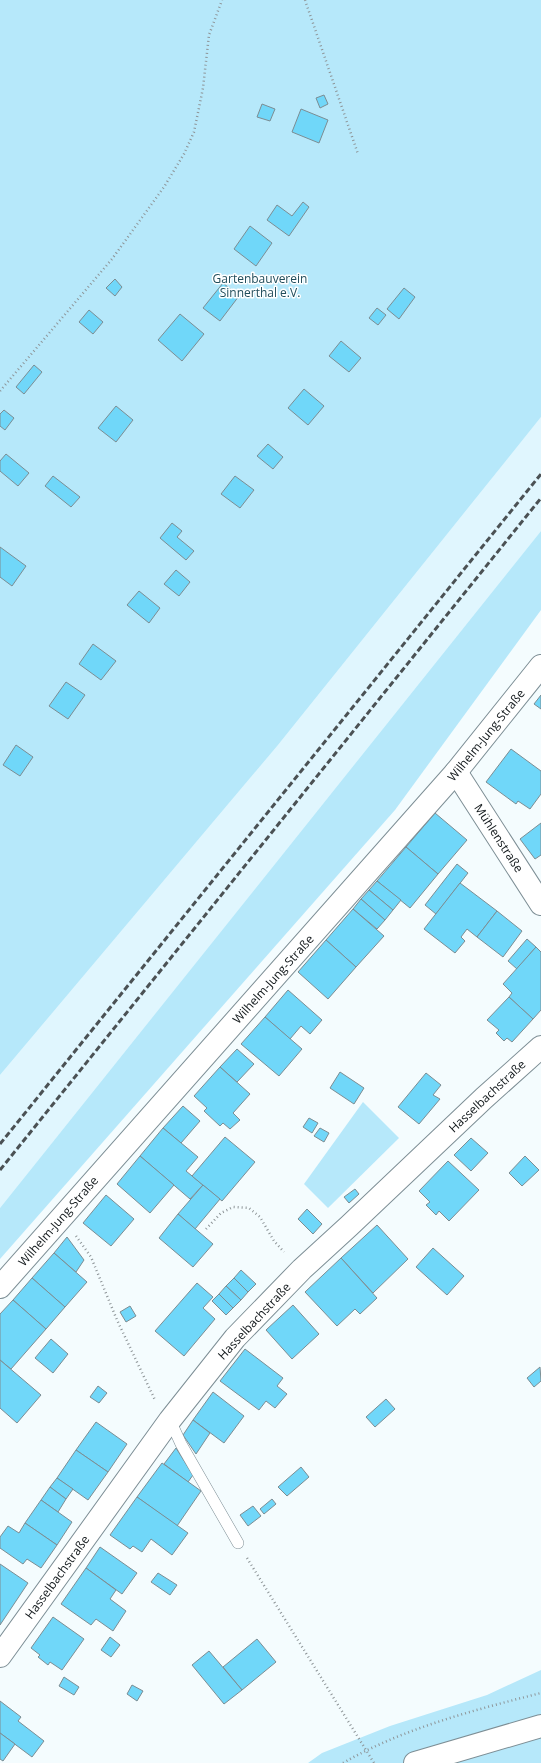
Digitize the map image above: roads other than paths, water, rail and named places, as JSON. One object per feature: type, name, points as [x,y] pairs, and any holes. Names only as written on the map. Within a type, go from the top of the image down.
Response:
[{"type":"street","name":"Wilhelm-Jung-Straße","points":[[0,1288],[456,772],[541,666]]},
{"type":"street","name":"Mühlenstraße","points":[[456,772],[541,904]]},
{"type":"street","name":"Hasselbachstraße","points":[[0,1656],[170,1420],[235,1338],[302,1269],[484,1098],[541,1047]]},
{"type":"street","points":[[415,1763],[541,1726]]},
{"type":"lane","points":[[170,1420],[181,1444],[238,1542]]},
{"type":"railway","points":[[0,1144],[541,474]]},
{"type":"railway","points":[[0,1170],[541,498]]},
{"type":"park label","name":"Gartenbauverein Sinnerthal e.V.","points":[[260,285]]}]
